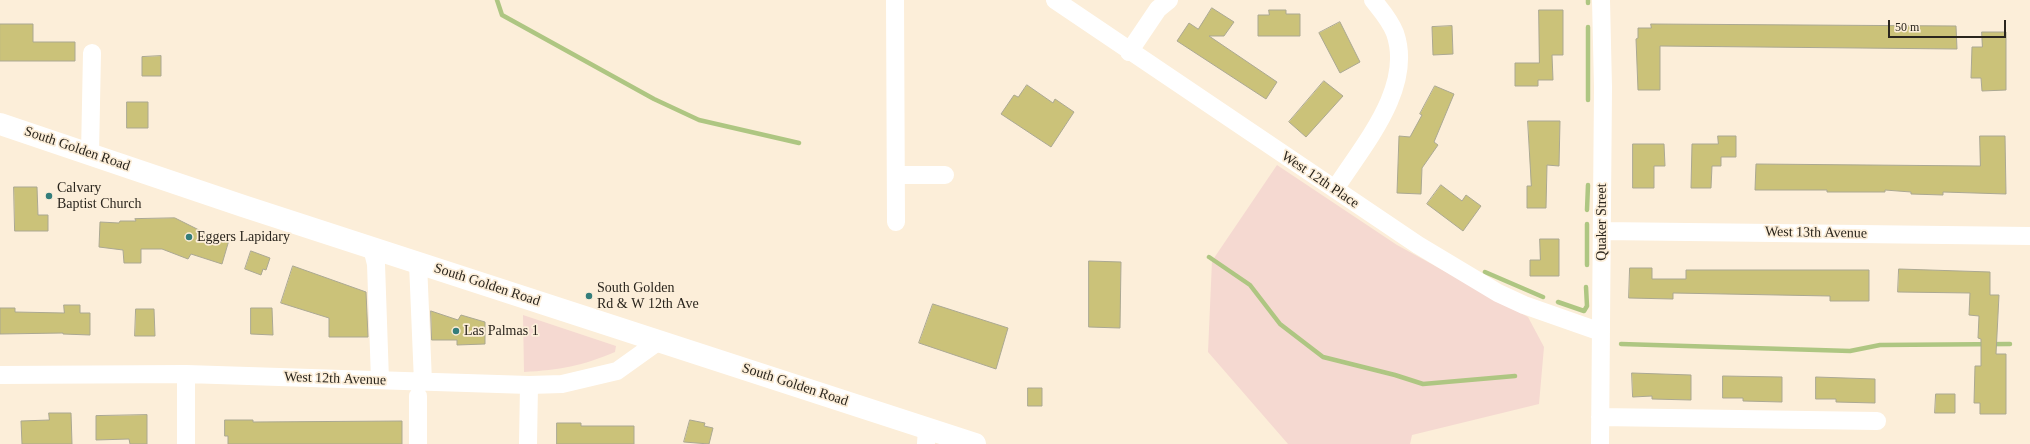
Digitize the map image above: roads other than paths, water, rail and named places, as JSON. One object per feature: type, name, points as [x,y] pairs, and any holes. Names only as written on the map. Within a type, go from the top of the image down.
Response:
[{"type":"main road","name":"South Golden Road","points":[[0,124],[372,248],[659,341],[926,436],[975,444]]},
{"type":"street","points":[[895,0],[896,222]]},
{"type":"street","name":"West 12th Place","points":[[1054,0],[1129,52],[1418,245],[1498,293],[1524,305],[1601,332]]},
{"type":"street","points":[[1129,52],[1158,9],[1169,0]]},
{"type":"street","points":[[1335,189],[1390,103],[1398,78],[1399,48],[1395,32],[1386,15],[1373,0]]},
{"type":"street","name":"Quaker Street","points":[[1600,444],[1602,231],[1601,0]]},
{"type":"street","points":[[90,154],[92,53]]},
{"type":"street","points":[[896,175],[945,175]]},
{"type":"street","name":"West 13th Avenue","points":[[1602,231],[2030,236]]},
{"type":"street","points":[[372,248],[376,264],[380,380]]},
{"type":"street","points":[[418,263],[420,389],[418,444]]},
{"type":"street","name":"West 12th Avenue","points":[[0,375],[186,374],[380,380],[420,389],[562,384],[617,371],[659,341]]},
{"type":"street","points":[[186,374],[186,444]]},
{"type":"street","points":[[528,444],[529,385]]},
{"type":"street","points":[[1600,417],[1878,421]]},
{"type":"waterway","points":[[497,0],[502,15],[654,99],[699,120],[799,143]]},
{"type":"waterway","points":[[1588,27],[1588,100]]},
{"type":"waterway","points":[[1587,210],[1588,185]]},
{"type":"waterway","points":[[1587,224],[1587,265]]},
{"type":"waterway","points":[[1209,257],[1250,285],[1280,324],[1323,357],[1395,375],[1423,384],[1515,376]]},
{"type":"waterway","points":[[1485,272],[1543,297]]},
{"type":"waterway","points":[[1558,302],[1584,311],[1587,306],[1586,287]]},
{"type":"waterway","points":[[1621,344],[1850,351],[1880,345],[2010,344]]},
{"type":"place","name":"Calvary Baptist Church","points":[[49,196]]},
{"type":"place","name":"Eggers Lapidary","points":[[189,237]]},
{"type":"place","name":"South Golden Rd & W 12th Ave","points":[[589,296]]},
{"type":"place","name":"Las Palmas 1","points":[[456,331]]}]
